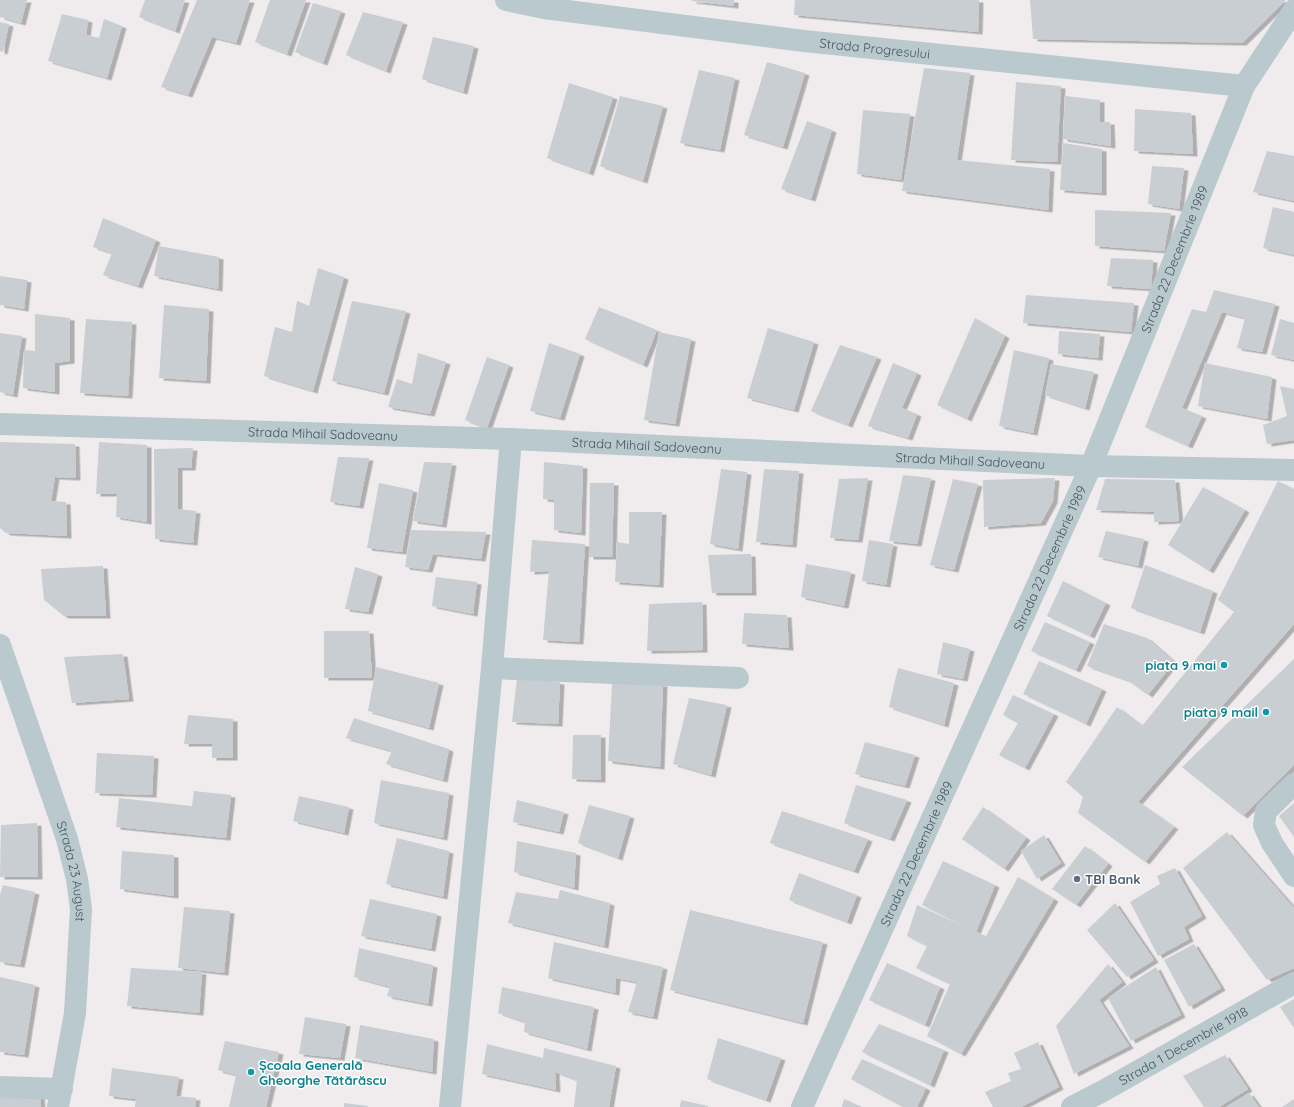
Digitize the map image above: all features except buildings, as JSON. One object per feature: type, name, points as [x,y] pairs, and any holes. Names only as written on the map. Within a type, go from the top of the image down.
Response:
[{"type":"street","name":"Strada Progresului","points":[[506,0],[544,8],[804,41],[1244,86]]},
{"type":"street","name":"Strada 22 Decembrie 1989","points":[[802,1107],[1091,466],[1244,86],[1294,10]]},
{"type":"street","name":"Strada Mihail Sadoveanu","points":[[0,424],[510,439],[1091,466],[1294,470]]},
{"type":"street","points":[[450,1107],[492,668],[510,439]]},
{"type":"street","name":"Strada 23 August","points":[[0,645],[67,838],[77,879],[81,909],[75,1013],[60,1098]]},
{"type":"street","points":[[492,668],[738,678]]},
{"type":"street","points":[[1294,784],[1266,811],[1264,825],[1272,842],[1294,876]]},
{"type":"street","name":"Strada 1 Decembrie 1918","points":[[1072,1107],[1294,983]]},
{"type":"street","points":[[0,1087],[60,1098]]},
{"type":"place","name":"piata 9 mai","points":[[1224,665]]},
{"type":"place","name":"piata 9 mail","points":[[1266,712]]},
{"type":"place","name":"TBI Bank","points":[[1077,879]]},
{"type":"place","name":"Școala Generală Gheorghe Tătărăscu","points":[[251,1072]]}]
